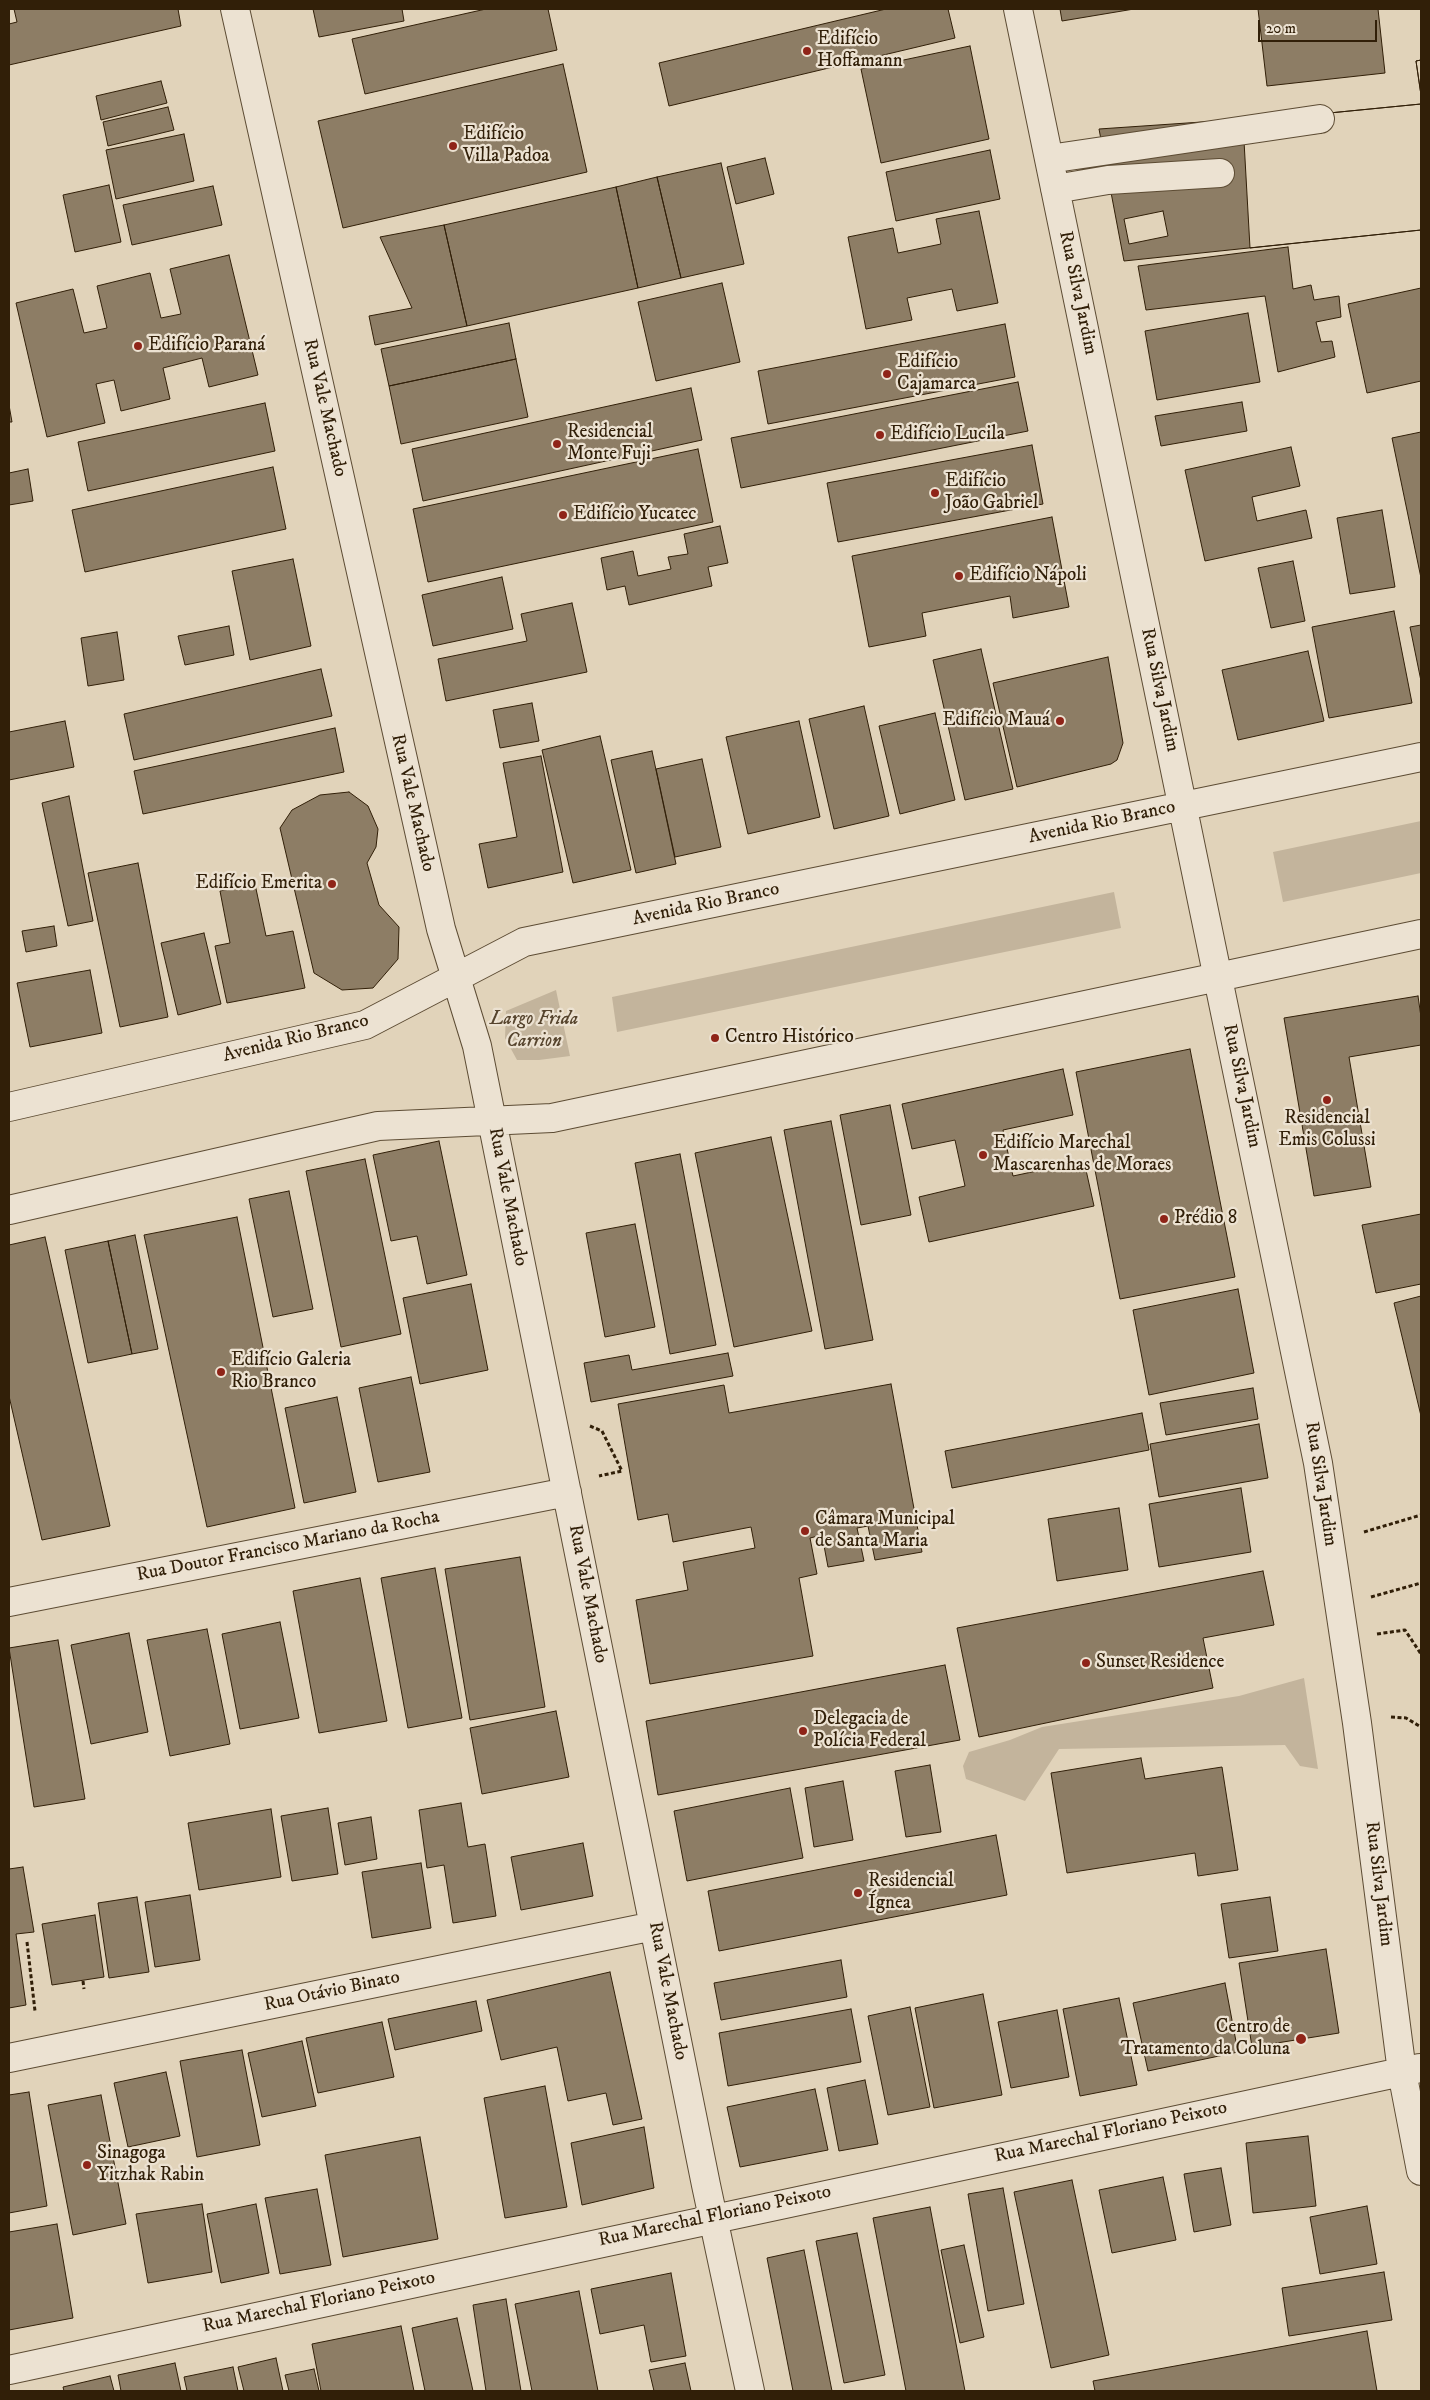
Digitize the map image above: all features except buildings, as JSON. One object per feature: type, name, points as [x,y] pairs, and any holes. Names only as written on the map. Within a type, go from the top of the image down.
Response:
[{"type":"street","name":"Rua Vale Machado","points":[[235,9],[441,930],[477,1046],[713,2218],[750,2391]]},
{"type":"street","name":"Rua Silva Jardim","points":[[1018,9],[1318,1462],[1412,2069],[1421,2172]]},
{"type":"street","points":[[1049,159],[1320,120]]},
{"type":"street","points":[[1055,189],[1108,180],[1220,173]]},
{"type":"street","name":"Avenida Rio Branco","points":[[9,1108],[365,1025],[524,942],[1421,757]]},
{"type":"street","points":[[9,1210],[378,1126],[552,1118],[1421,934]]},
{"type":"street","name":"Rua Doutor Francisco Mariano da Rocha","points":[[9,1602],[567,1492]]},
{"type":"street","name":"Rua Otávio Binato","points":[[9,2058],[654,1926]]},
{"type":"street","name":"Rua Marechal Floriano Peixoto","points":[[9,2370],[1412,2069]]},
{"type":"path","points":[[584,1424],[602,1431],[622,1471],[596,1477]]},
{"type":"path","points":[[1362,1532],[1421,1515]]},
{"type":"path","points":[[1364,1599],[1421,1584]]},
{"type":"path","points":[[1368,1636],[1405,1630],[1421,1654]]},
{"type":"path","points":[[1388,1717],[1406,1718],[1421,1727]]},
{"type":"path","points":[[27,1942],[36,2011]]},
{"type":"path","points":[[83,1981],[84,1990]]},
{"type":"green space","points":[[1421,821],[1421,873],[1283,902],[1273,852]]},
{"type":"green space","points":[[1114,892],[1121,928],[617,1032],[612,997]]},
{"type":"green space","name":"Largo Frida Carrion","points":[[556,990],[570,1056],[539,1060],[517,1060],[505,1038],[506,1011]]},
{"type":"green space","points":[[1304,1678],[1318,1769],[1300,1766],[1285,1745],[1059,1749],[1025,1801],[966,1779],[963,1766],[969,1752],[1010,1740],[1042,1727],[1239,1696]]},
{"type":"place","name":"Edifício Hoffamann","points":[[807,51]]},
{"type":"place","name":"Edifício Villa Padoa","points":[[453,146]]},
{"type":"place","name":"Edifício Paraná","points":[[138,346]]},
{"type":"place","name":"Edifício Cajamarca","points":[[887,374]]},
{"type":"place","name":"Edifício Lucila","points":[[880,435]]},
{"type":"place","name":"Residencial Monte Fuji","points":[[557,444]]},
{"type":"place","name":"Edifício João Gabriel","points":[[935,493]]},
{"type":"place","name":"Edifício Yucatec","points":[[563,515]]},
{"type":"place","name":"Edifício Nápoli","points":[[959,576]]},
{"type":"place","name":"Edifício Mauá","points":[[1060,721]]},
{"type":"place","name":"Edifício Emerita","points":[[332,884]]},
{"type":"place","name":"Centro Histórico","points":[[715,1038]]},
{"type":"place","name":"Residencial Emis Colussi","points":[[1327,1100]]},
{"type":"place","name":"Edifício Marechal Mascarenhas de Moraes","points":[[983,1155]]},
{"type":"place","name":"Prédio 8","points":[[1164,1219]]},
{"type":"place","name":"Edifício Galeria Rio Branco","points":[[221,1372]]},
{"type":"place","name":"Câmara Municipal de Santa Maria","points":[[805,1531]]},
{"type":"place","name":"Sunset Residence","points":[[1086,1663]]},
{"type":"place","name":"Delegacia de Polícia Federal","points":[[803,1731]]},
{"type":"place","name":"Residencial Ígnea","points":[[858,1893]]},
{"type":"place","name":"Centro de Tratamento da Coluna","points":[[1301,2039]]},
{"type":"place","name":"Sinagoga Yitzhak Rabin","points":[[87,2165]]}]
